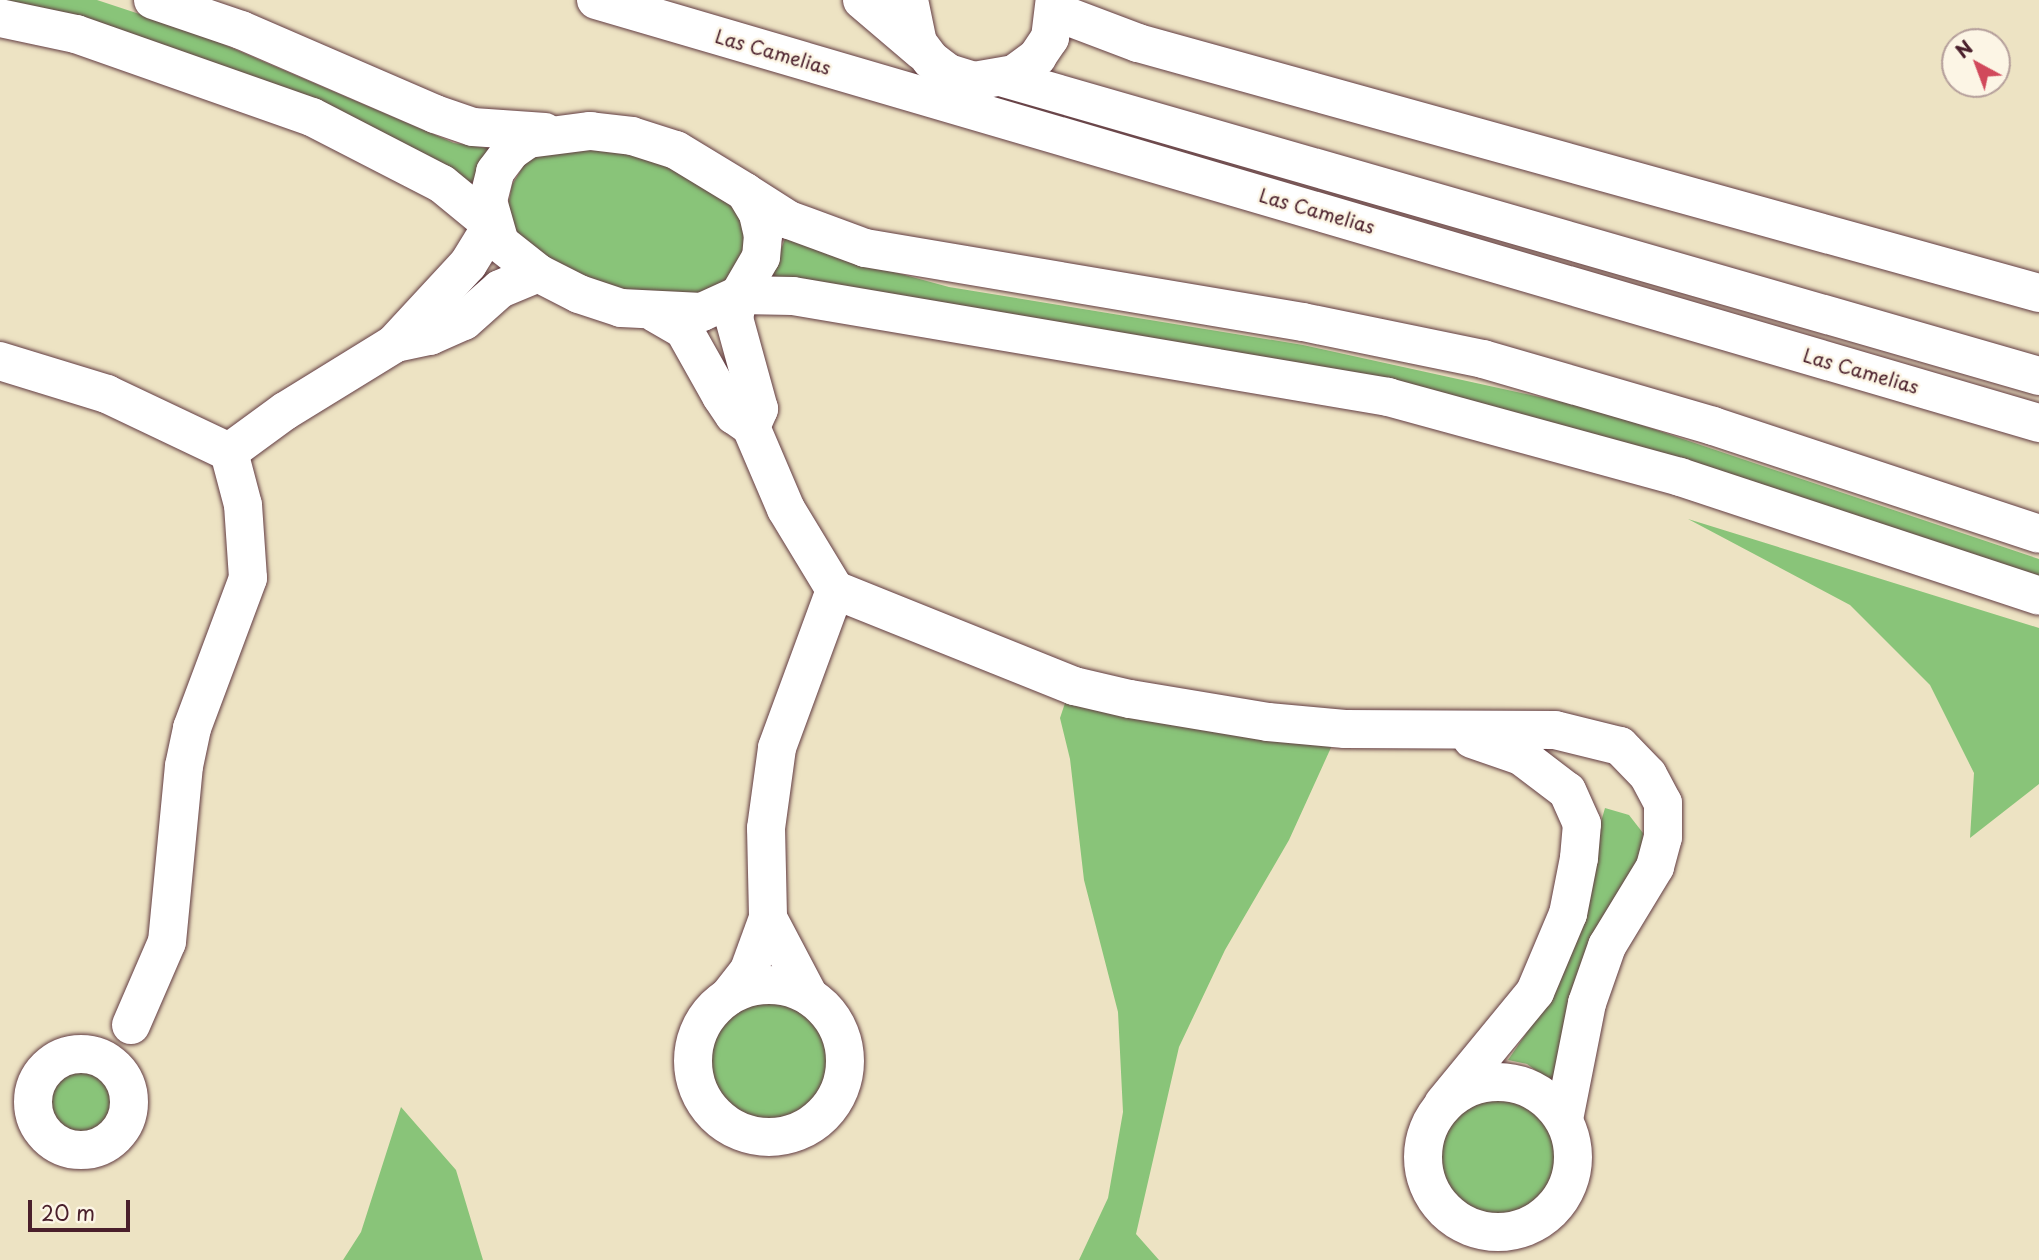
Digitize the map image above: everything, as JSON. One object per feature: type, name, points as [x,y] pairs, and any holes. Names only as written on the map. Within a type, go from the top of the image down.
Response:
[{"type":"street","points":[[153,0],[241,30],[473,127],[632,136],[676,150],[789,220],[865,248],[1303,322],[1482,359],[1713,426],[2039,534]]},
{"type":"street","name":"Las Camelias","points":[[596,0],[2039,423]]},
{"type":"street","points":[[862,0],[927,56],[961,79],[1003,78],[2039,376]]},
{"type":"street","points":[[909,0],[910,22],[927,56]]},
{"type":"street","points":[[1003,78],[1037,57],[1050,38],[1056,6],[1138,43],[2039,293]]},
{"type":"street","points":[[0,18],[76,34],[312,117],[442,184],[492,225],[514,257],[579,294],[655,313],[702,312],[739,295],[840,304],[1388,397],[1681,477],[2039,596]]},
{"type":"street","points":[[229,452],[285,411],[394,344],[468,264],[492,225],[488,201],[495,172],[510,151],[528,139],[558,132]]},
{"type":"street","points":[[745,192],[758,214],[763,235],[761,257],[739,295],[734,318],[759,409],[751,427]]},
{"type":"street","points":[[394,344],[430,336],[464,321],[500,289],[538,273]]},
{"type":"street","points":[[655,313],[684,330],[734,415],[751,427],[786,509],[835,590],[1062,681],[1130,699],[1268,722],[1447,731],[1555,730],[1620,746],[1648,775],[1663,803],[1663,837],[1655,867],[1607,946],[1587,1003],[1564,1119]]},
{"type":"street","points":[[0,361],[107,394],[229,452],[243,505],[248,578],[192,728],[184,766],[167,942],[131,1025],[126,1082],[128,1115],[110,1142],[78,1151],[47,1138],[33,1108],[37,1084],[51,1063],[103,1046],[131,1025]]},
{"type":"street","points":[[768,918],[809,996],[829,1013],[841,1036],[846,1062],[840,1088],[827,1111],[807,1127],[782,1136],[756,1137],[731,1127],[710,1111],[697,1088],[693,1063],[696,1037],[709,1013],[729,996],[748,970],[768,918],[766,828],[777,748],[835,590]]},
{"type":"street","points":[[1443,1104],[1462,1090],[1507,1082],[1549,1101],[1564,1119],[1572,1143],[1572,1169],[1564,1193],[1548,1214],[1526,1227],[1501,1233],[1475,1230],[1452,1218],[1434,1200],[1424,1176],[1422,1150],[1428,1126],[1443,1104],[1510,1026],[1550,962],[1573,892],[1581,824],[1567,791],[1549,774],[1521,756],[1447,731]]},
{"type":"street","points":[[729,996],[769,984],[809,996]]},
{"type":"street","points":[[83,1053],[108,1062],[126,1082]]},
{"type":"green space","points":[[0,0],[97,0],[197,33],[454,143],[488,148],[488,161],[470,185]]},
{"type":"green space","points":[[583,146],[654,157],[738,208],[751,236],[729,284],[699,298],[619,292],[567,271],[520,238],[507,212],[512,185],[527,160],[548,148]]},
{"type":"green space","points":[[786,236],[835,256],[949,287],[1303,345],[1594,409],[2039,559],[2039,582],[1665,459],[770,279]]},
{"type":"green space","points":[[1688,519],[2039,628],[2039,784],[1970,838],[1974,773],[1930,685],[1850,605]]},
{"type":"green space","points":[[1065,703],[1175,724],[1334,741],[1289,840],[1225,950],[1179,1047],[1136,1234],[1159,1260],[1079,1260],[1108,1198],[1123,1112],[1118,1012],[1084,880],[1070,759],[1060,718]]},
{"type":"green space","points":[[1605,808],[1629,815],[1643,833],[1642,854],[1557,1086],[1527,1064],[1508,1060],[1549,1000]]},
{"type":"green space","points":[[770,998],[794,1003],[814,1016],[827,1036],[832,1060],[827,1084],[814,1104],[794,1117],[770,1122],[746,1117],[726,1104],[713,1084],[708,1060],[713,1036],[726,1016],[746,1003]]},
{"type":"green space","points":[[80,1065],[94,1068],[106,1076],[114,1088],[117,1102],[114,1116],[106,1128],[94,1136],[80,1139],[66,1136],[54,1128],[46,1116],[43,1102],[46,1088],[54,1076],[66,1068]]},
{"type":"green space","points":[[1500,1095],[1524,1100],[1544,1113],[1557,1133],[1562,1157],[1557,1181],[1544,1201],[1524,1214],[1500,1219],[1476,1214],[1456,1201],[1443,1181],[1438,1157],[1443,1133],[1456,1113],[1476,1100]]},
{"type":"green space","points":[[401,1107],[456,1170],[483,1260],[343,1260],[361,1232]]}]
